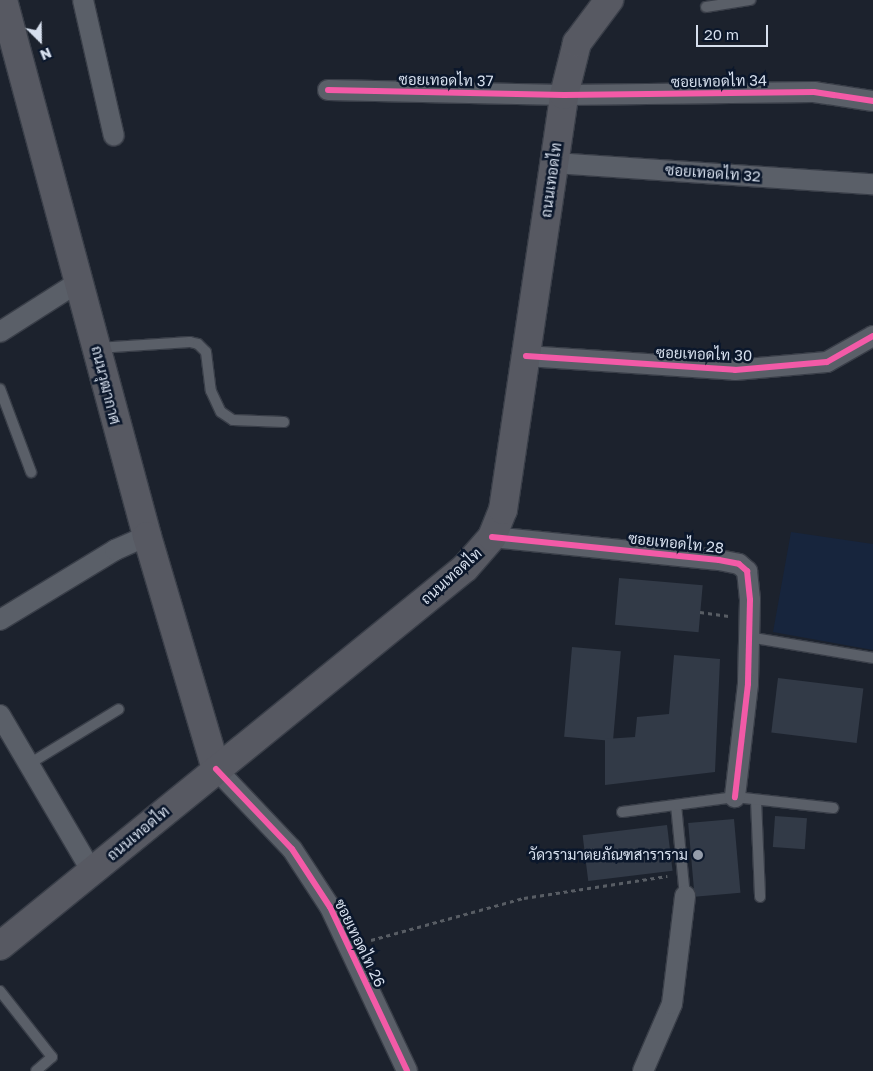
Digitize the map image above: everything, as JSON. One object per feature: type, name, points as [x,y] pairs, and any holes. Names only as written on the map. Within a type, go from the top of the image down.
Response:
[{"type":"main road","name":"ถนนเทอดไท","points":[[0,946],[465,568],[492,537],[503,510],[564,95],[577,43],[609,0]]},
{"type":"main road","name":"ถนนวุฒากาศ","points":[[7,1],[147,536],[216,769]]},
{"type":"street","points":[[82,0],[114,136]]},
{"type":"street","name":"ซอยเทอดไท 37","points":[[328,90],[564,95]]},
{"type":"street","name":"ซอยเทอดไท 34","points":[[564,95],[814,92],[873,101]]},
{"type":"street","name":"ซอยเทอดไท 32","points":[[554,163],[873,184]]},
{"type":"street","points":[[0,332],[80,281]]},
{"type":"street","name":"ซอยเทอดไท 30","points":[[526,356],[734,370],[827,362],[873,336]]},
{"type":"street","points":[[0,620],[115,550],[147,536]]},
{"type":"street","name":"ซอยเทอดไท 28","points":[[492,537],[739,564],[749,578],[749,628],[748,684],[735,797]]},
{"type":"street","points":[[0,715],[92,872]]},
{"type":"street","name":"ซอยเทอดไท 26","points":[[216,769],[292,849],[330,907],[407,1071]]},
{"type":"street","points":[[643,1071],[672,1004],[685,896]]},
{"type":"lane","points":[[706,8],[750,0]]},
{"type":"lane","points":[[97,348],[190,342],[198,344],[206,352],[211,391],[221,412],[233,420],[284,422]]},
{"type":"lane","points":[[0,389],[31,472]]},
{"type":"lane","points":[[749,628],[873,658]]},
{"type":"lane","points":[[29,764],[119,709]]},
{"type":"lane","points":[[622,812],[735,797],[833,808]]},
{"type":"lane","points":[[756,800],[760,897]]},
{"type":"lane","points":[[676,805],[685,896]]},
{"type":"lane","points":[[1,995],[52,1057],[36,1071]]},
{"type":"path","points":[[700,612],[749,628]]},
{"type":"path","points":[[349,946],[524,898],[682,874]]},
{"type":"shaded area","points":[[791,532],[873,544],[873,650],[773,632]]},
{"type":"building","points":[[619,578],[703,585],[699,632],[615,625]]},
{"type":"building","points":[[572,647],[621,651],[613,741],[564,737]]},
{"type":"building","points":[[674,655],[720,659],[715,772],[605,785],[605,739],[635,737],[637,717],[669,714]]},
{"type":"building","points":[[778,678],[863,688],[857,743],[771,733]]},
{"type":"building","points":[[775,816],[807,818],[805,849],[773,847]]},
{"type":"building","points":[[734,819],[740,893],[695,897],[688,823]]},
{"type":"building","points":[[667,825],[673,871],[588,881],[583,835]]},
{"type":"cycle path","points":[[328,90],[564,95],[814,92],[873,101]]},
{"type":"cycle path","points":[[526,356],[735,370],[827,362],[873,336]]},
{"type":"cycle path","points":[[492,537],[719,560],[739,564],[747,571],[750,600],[748,684],[735,797]]},
{"type":"cycle path","points":[[216,769],[292,849],[330,907],[407,1071]]},
{"type":"place","name":"วัดวรามาตยภัณฑสาราราม","points":[[698,855]]}]
